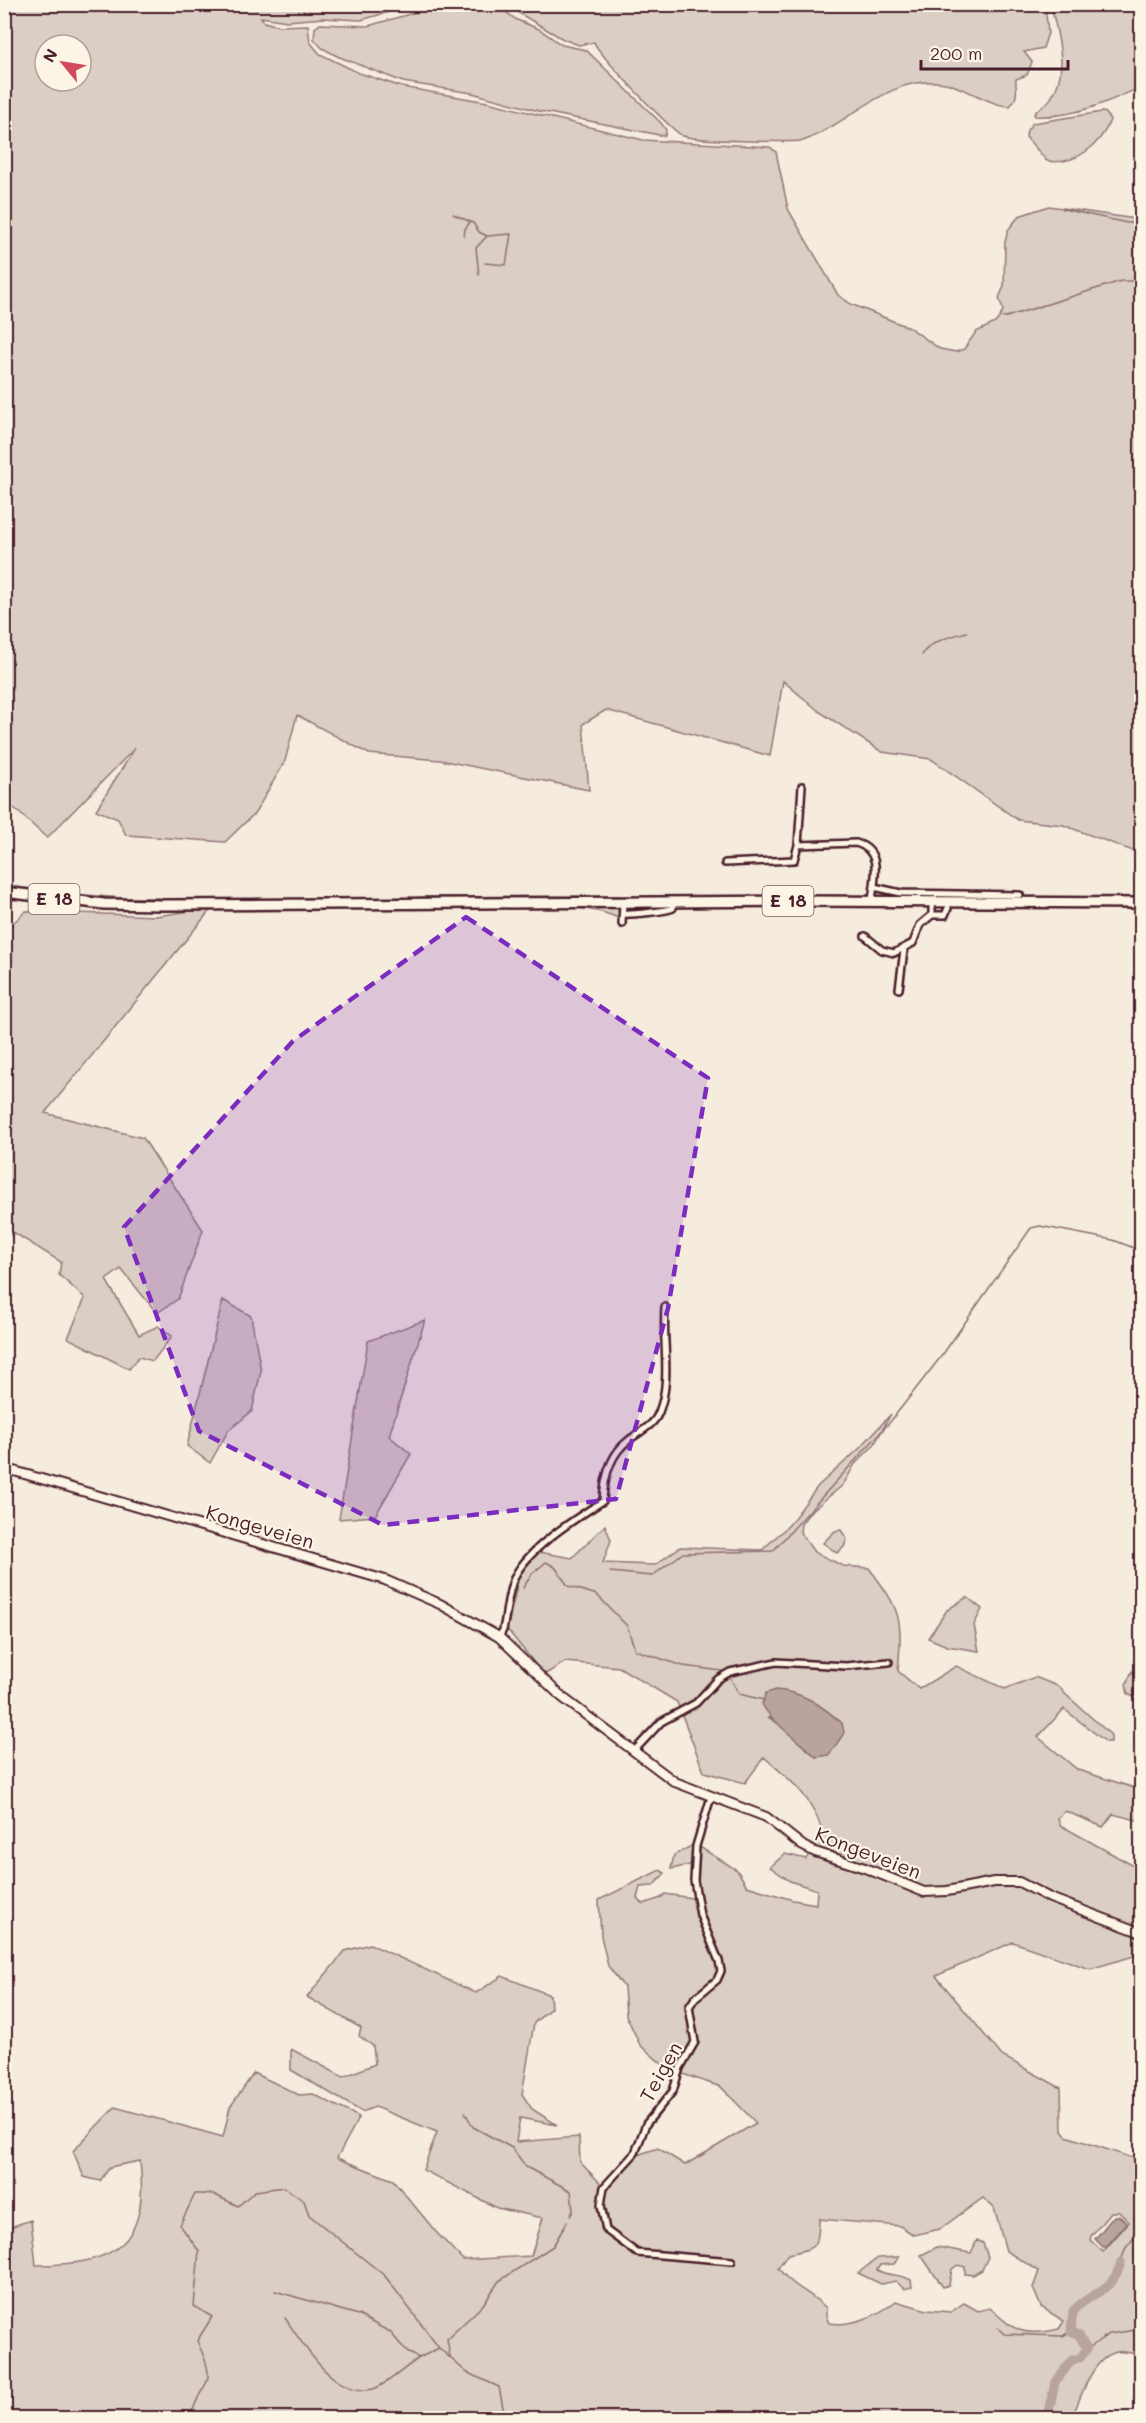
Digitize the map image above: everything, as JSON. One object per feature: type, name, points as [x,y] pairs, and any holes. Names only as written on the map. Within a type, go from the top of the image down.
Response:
[{"type":"highway","name":"E 18","points":[[4,892],[104,904],[163,905],[673,901],[1142,903]]},
{"type":"main road","name":"Kongeveien","points":[[4,1468],[385,1580],[440,1604],[499,1637],[562,1697],[675,1782],[766,1817],[802,1846],[815,1852],[865,1868],[916,1890],[936,1892],[994,1882],[1019,1882],[1050,1898],[1142,1933]]},
{"type":"street","points":[[725,862],[791,862],[796,857],[798,845],[802,786]]},
{"type":"street","points":[[798,845],[856,843],[865,846],[872,852],[876,861],[872,901]]},
{"type":"street","points":[[874,887],[901,893],[1020,895]]},
{"type":"street","points":[[623,914],[634,916],[648,911],[669,910],[673,908],[673,901]]},
{"type":"street","points":[[932,901],[932,915]]},
{"type":"street","points":[[622,924],[623,902]]},
{"type":"street","points":[[865,936],[886,952],[904,950],[914,943],[920,925],[932,915],[942,916],[948,908]]},
{"type":"street","points":[[899,990],[904,950]]},
{"type":"street","points":[[499,1637],[503,1630],[512,1585],[518,1571],[550,1539],[603,1501],[607,1473],[613,1458],[627,1441],[649,1426],[659,1413],[665,1381],[665,1306]]},
{"type":"street","points":[[634,1751],[661,1722],[696,1702],[718,1679],[733,1671],[776,1662],[846,1666],[890,1662]]},
{"type":"street","name":"Teigen","points":[[711,1797],[696,1846],[694,1880],[698,1908],[705,1931],[719,1961],[720,1974],[689,2007],[688,2017],[695,2038],[693,2049],[680,2068],[669,2097],[644,2128],[637,2150],[605,2185],[602,2216],[608,2233],[633,2252],[732,2261]]},
{"type":"highlighted area","points":[[466,917],[708,1078],[668,1308],[616,1499],[383,1525],[199,1431],[124,1227],[293,1041]]},
{"type":"shaded area","points":[[4,5],[414,5],[361,20],[323,18],[287,21],[261,17],[264,22],[279,26],[308,25],[310,42],[320,54],[359,73],[402,87],[487,102],[643,140],[770,147],[776,152],[788,209],[838,295],[851,304],[910,328],[940,349],[956,352],[964,349],[976,332],[995,323],[1000,317],[1003,310],[999,298],[1004,286],[1005,242],[1008,230],[1019,216],[1049,206],[1141,220],[1141,854],[1063,825],[1018,820],[931,759],[882,752],[820,712],[783,681],[770,756],[606,710],[583,724],[589,790],[440,760],[369,754],[297,715],[285,761],[255,813],[225,842],[126,835],[118,819],[96,810],[135,748],[47,838],[4,799]]},
{"type":"shaded area","points":[[441,5],[496,5],[517,20],[539,29],[562,45],[586,50],[661,123],[666,130],[665,136],[539,111],[472,93],[403,82],[337,56],[322,48],[314,39],[315,28],[320,24],[368,26]]},
{"type":"shaded area","points":[[505,5],[1045,5],[1048,33],[1043,48],[1024,52],[1032,62],[1027,75],[1016,79],[1016,96],[1010,106],[995,103],[953,85],[925,82],[906,85],[889,92],[821,133],[803,141],[722,140],[683,136],[636,92],[594,42],[579,45],[563,39]]},
{"type":"shaded area","points":[[1051,5],[1141,5],[1141,87],[1077,112],[1035,116],[1034,114],[1051,98],[1060,76],[1059,40]]},
{"type":"shaded area","points":[[1106,113],[1110,120],[1106,129],[1086,152],[1077,157],[1057,162],[1047,161],[1026,137],[1027,130],[1033,123]]},
{"type":"shaded area","points":[[37,891],[122,898],[162,898],[162,900],[113,900],[37,894]]},
{"type":"shaded area","points":[[619,896],[619,898],[417,899],[418,897]]},
{"type":"shaded area","points":[[496,906],[537,906],[445,908]]},
{"type":"shaded area","points":[[537,906],[614,907],[619,910],[620,917],[578,908]]},
{"type":"shaded area","points":[[212,908],[45,1113],[143,1138],[203,1230],[178,1299],[157,1313],[121,1269],[106,1280],[139,1335],[158,1326],[172,1336],[153,1361],[139,1357],[129,1369],[68,1338],[85,1298],[59,1275],[61,1262],[13,1232],[5,1241],[5,923],[11,925],[26,911],[156,916]]},
{"type":"shaded area","points":[[223,1300],[251,1316],[261,1371],[252,1411],[228,1431],[210,1463],[187,1446]]},
{"type":"shaded area","points":[[425,1320],[389,1436],[411,1454],[375,1516],[339,1519],[368,1341]]},
{"type":"shaded area","points":[[891,1414],[874,1445],[855,1464],[843,1485],[810,1512],[801,1524],[800,1532],[814,1552],[843,1566],[869,1568],[880,1582],[894,1605],[897,1615],[900,1638],[898,1671],[919,1689],[956,1666],[1005,1689],[1035,1677],[1060,1687],[1111,1735],[1111,1742],[1106,1742],[1064,1709],[1038,1737],[1078,1770],[1141,1790],[1141,1821],[1113,1814],[1103,1827],[1065,1811],[1058,1818],[1060,1825],[1141,1870],[1141,1954],[1090,1969],[1013,1942],[936,1976],[1002,2056],[1061,2088],[1062,2131],[1066,2136],[1136,2159],[1141,2153],[1141,2354],[1117,2352],[1108,2355],[1088,2380],[1072,2418],[5,2418],[4,2229],[31,2220],[36,2265],[87,2261],[106,2254],[121,2244],[132,2231],[139,2213],[140,2161],[110,2167],[100,2181],[84,2177],[73,2151],[115,2107],[223,2137],[230,2107],[254,2073],[299,2095],[313,2094],[359,2117],[337,2158],[393,2180],[436,2232],[463,2260],[531,2256],[543,2218],[497,2208],[423,2170],[437,2132],[375,2107],[362,2112],[291,2070],[291,2049],[343,2077],[375,2064],[373,2046],[359,2036],[361,2028],[307,1997],[345,1951],[370,1944],[476,1993],[502,1976],[550,1995],[551,2008],[534,2023],[522,2094],[532,2109],[557,2125],[520,2118],[516,2142],[579,2137],[580,2162],[603,2186],[634,2156],[658,2148],[685,2165],[756,2123],[721,2087],[668,2069],[640,2045],[626,2015],[624,1987],[608,1966],[601,1936],[599,1900],[660,1870],[665,1873],[653,1886],[640,1887],[637,1898],[643,1904],[661,1898],[665,1894],[699,1899],[695,1864],[671,1869],[674,1855],[695,1844],[737,1870],[747,1886],[793,1900],[816,1904],[817,1890],[790,1881],[770,1867],[785,1854],[806,1859],[822,1831],[813,1808],[799,1790],[764,1757],[745,1783],[704,1772],[677,1702],[619,1667],[565,1662],[544,1675],[507,1629],[520,1573],[539,1552],[572,1558],[605,1525],[611,1540],[603,1563],[655,1565],[680,1547],[762,1550],[789,1525],[818,1486],[859,1449]],"holes":[[[768,1717],[844,1733],[816,1757],[787,1729]],[[983,2198],[994,2208],[1006,2251],[1039,2271],[1033,2288],[1041,2307],[1064,2321],[1059,2329],[1037,2332],[1021,2330],[1007,2323],[990,2308],[978,2311],[964,2303],[951,2312],[927,2310],[896,2301],[865,2319],[847,2323],[829,2323],[826,2308],[789,2280],[778,2268],[788,2254],[814,2246],[818,2236],[819,2219],[900,2226],[914,2235],[940,2229]],[[1111,2212],[1119,2212],[1129,2222],[1103,2252],[1090,2240]]]},
{"type":"shaded area","points":[[841,1530],[847,1539],[844,1547],[837,1553],[823,1543],[835,1531]]},
{"type":"shaded area","points":[[967,1597],[982,1609],[974,1625],[979,1651],[947,1646],[928,1638],[947,1610]]},
{"type":"shaded area","points":[[1132,1671],[1141,1681],[1141,1701],[1128,1694],[1126,1685]]},
{"type":"shaded area","points":[[776,1690],[795,1693],[811,1700],[842,1723],[844,1733],[829,1755],[816,1757],[766,1711],[762,1704],[766,1693]]},
{"type":"shaded area","points":[[1114,2216],[1119,2216],[1127,2223],[1106,2247],[1103,2247],[1095,2239]]},
{"type":"shaded area","points":[[977,2240],[983,2243],[988,2257],[982,2270],[973,2275],[965,2274],[965,2267],[958,2265],[952,2269],[949,2285],[943,2287],[921,2255],[937,2247],[971,2253]]},
{"type":"shaded area","points":[[899,2257],[894,2264],[880,2265],[877,2270],[911,2280],[912,2287],[904,2289],[896,2281],[881,2284],[858,2273],[878,2258]]},
{"type":"waterway","points":[[1063,209],[1127,223],[1142,222]]},
{"type":"waterway","points":[[453,214],[473,223],[479,232],[487,236],[511,234],[506,265],[485,263]]},
{"type":"waterway","points":[[464,236],[465,229],[470,222]]},
{"type":"waterway","points":[[479,275],[476,248],[487,236]]},
{"type":"waterway","points":[[1003,318],[1121,281],[1142,281]]},
{"type":"waterway","points":[[922,655],[930,646],[948,637],[967,632]]},
{"type":"waterway","points":[[610,1572],[652,1576],[683,1553],[773,1551],[890,1422],[943,1354],[1031,1228],[1040,1226],[1113,1240],[1142,1251]]},
{"type":"waterway","points":[[523,1588],[532,1574],[546,1562],[555,1567],[568,1586],[597,1595],[627,1626],[635,1650],[683,1666],[722,1671]]},
{"type":"waterway","points":[[730,1677],[739,1694],[764,1700]]},
{"type":"waterway","points":[[465,2112],[473,2127],[512,2148],[526,2167],[571,2191],[573,2211],[570,2216]]},
{"type":"waterway","points":[[191,2418],[208,2377],[204,2357],[197,2341],[212,2317],[194,2306],[199,2251],[180,2225],[195,2194],[213,2194],[238,2206],[255,2191],[284,2187],[304,2201],[309,2215],[385,2276],[439,2348],[466,2372],[499,2387],[505,2418]]},
{"type":"waterway","points":[[450,2357],[447,2339],[482,2306],[499,2281],[553,2246],[567,2222]]},
{"type":"waterway","points":[[1121,2262],[1125,2249],[1142,2228]]},
{"type":"waterway","points":[[1048,2418],[1055,2382],[1072,2360],[1080,2358],[1087,2349],[1079,2335],[1071,2331],[1073,2311],[1113,2280],[1121,2262]]},
{"type":"waterway","points":[[275,2291],[358,2315],[390,2332],[407,2352],[419,2358],[439,2348]]},
{"type":"waterway","points":[[285,2318],[321,2367],[345,2385],[359,2390],[378,2387],[419,2358]]},
{"type":"waterway","points":[[998,2328],[1004,2334],[1063,2336],[1071,2331]]},
{"type":"waterway","points":[[1087,2349],[1109,2334],[1142,2329]]}]
